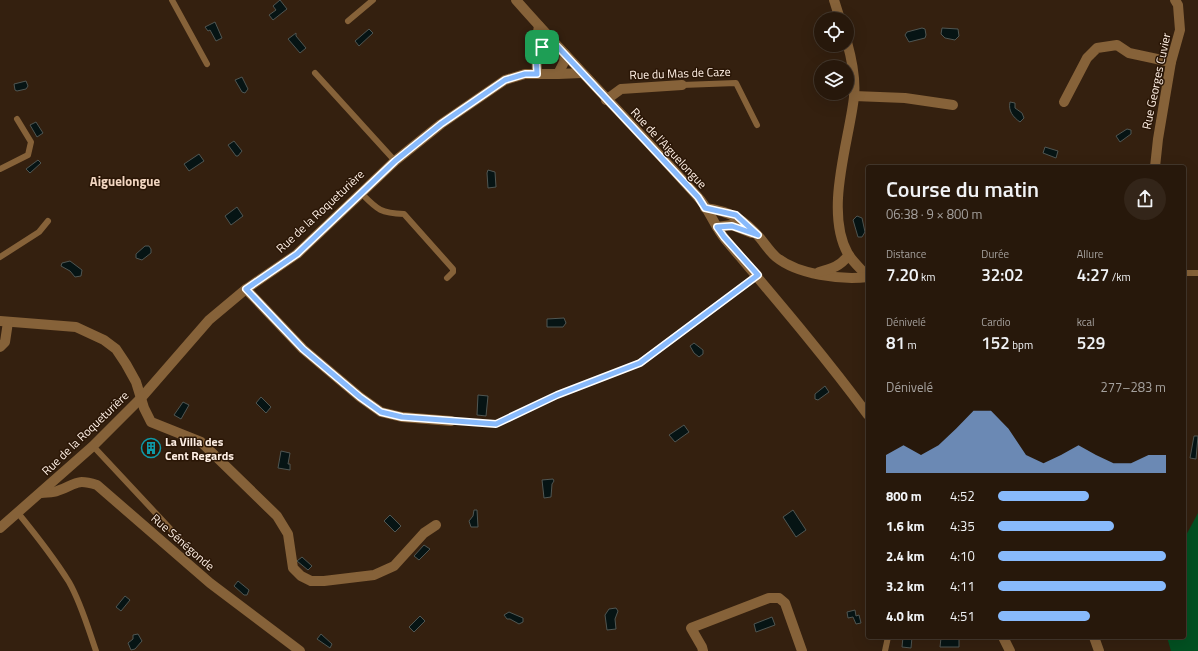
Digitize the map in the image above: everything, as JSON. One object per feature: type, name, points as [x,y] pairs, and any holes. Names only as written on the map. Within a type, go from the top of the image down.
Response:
[{"type":"street","name":"Rue de l'Aiguelongue","points":[[516,0],[606,100],[698,197],[724,237],[758,275],[830,364],[866,412]]},
{"type":"street","points":[[834,0],[838,12]]},
{"type":"street","name":"Rue Georges Cuvier","points":[[1155,165],[1171,62],[1180,30],[1176,0]]},
{"type":"street","points":[[537,74],[536,43],[539,26]]},
{"type":"street","points":[[1064,102],[1087,58],[1097,48],[1117,45],[1128,53],[1171,62]]},
{"type":"street","points":[[536,52],[542,47],[557,46]]},
{"type":"street","points":[[558,74],[564,62],[565,54]]},
{"type":"street","name":"Rue de la Roqueturière","points":[[0,528],[93,446],[142,397],[209,320],[246,289],[297,254],[360,192],[395,161],[441,124],[505,80],[525,74],[582,73]]},
{"type":"street","name":"Rue du Mas de Caze","points":[[606,100],[621,89],[682,84]]},
{"type":"street","points":[[854,96],[905,98],[953,105]]},
{"type":"street","points":[[853,100],[838,191],[839,224],[849,255],[866,275]]},
{"type":"street","points":[[705,208],[736,215],[758,235],[776,256],[787,264],[814,273],[836,277],[866,277]]},
{"type":"street","points":[[717,227],[732,226],[758,235]]},
{"type":"street","points":[[814,273],[834,268],[841,264],[849,255]]},
{"type":"street","points":[[246,289],[303,349],[360,397],[381,412],[402,417],[451,421]]},
{"type":"street","points":[[0,347],[5,342],[4,322],[76,327],[104,340],[116,349],[126,364],[142,397],[144,408],[151,422],[201,442],[277,516],[288,534],[293,568],[306,579],[324,581],[374,575],[383,572],[394,566],[424,533],[436,525]]},
{"type":"street","name":"Rue Sénégonde","points":[[41,493],[57,491],[73,483],[86,481],[97,485],[210,583],[300,651]]},
{"type":"street","points":[[703,651],[691,628],[769,598],[778,598],[785,603],[802,651]]},
{"type":"street","points":[[1004,639],[1010,651]]},
{"type":"street","points":[[1095,639],[1099,651]]},
{"type":"lane","points":[[172,0],[207,64]]},
{"type":"lane","points":[[348,21],[373,0]]},
{"type":"lane","points":[[314,73],[395,161]]},
{"type":"lane","name":"Rue du Mas de Caze","points":[[682,84],[736,83],[757,125]]},
{"type":"lane","points":[[0,169],[28,154],[31,142],[17,120]]},
{"type":"lane","points":[[360,192],[377,210],[404,214],[452,269],[453,272],[448,278]]},
{"type":"lane","points":[[0,257],[39,232],[48,221]]},
{"type":"lane","points":[[1186,273],[1198,273]]},
{"type":"lane","points":[[451,421],[496,424],[557,395],[640,363],[758,275]]},
{"type":"lane","points":[[93,446],[191,551]]},
{"type":"lane","points":[[18,513],[36,534],[69,583],[84,616],[96,651]]},
{"type":"lane","points":[[885,651],[888,639]]},
{"type":"green space","points":[[1198,513],[1198,651],[1171,651],[1168,639],[1186,639],[1186,535]]},
{"type":"shaded area","points":[[280,0],[287,9],[273,20],[269,15],[276,10],[273,6]]},
{"type":"shaded area","points":[[215,22],[222,38],[216,41],[210,30],[208,31],[205,27]]},
{"type":"shaded area","points":[[922,28],[925,29],[925,38],[909,42],[905,35],[907,32]]},
{"type":"shaded area","points":[[942,28],[958,29],[959,36],[955,40],[945,38],[941,34]]},
{"type":"shaded area","points":[[369,29],[373,33],[359,46],[355,41]]},
{"type":"shaded area","points":[[296,33],[296,36],[306,48],[300,53],[288,39]]},
{"type":"shaded area","points":[[242,77],[248,89],[245,93],[242,92],[235,80]]},
{"type":"shaded area","points":[[26,81],[28,86],[26,89],[15,90],[14,84]]},
{"type":"shaded area","points":[[1010,102],[1015,103],[1015,108],[1022,113],[1024,118],[1020,122],[1012,114]]},
{"type":"shaded area","points":[[36,122],[43,133],[37,137],[30,125]]},
{"type":"shaded area","points":[[1127,129],[1131,130],[1131,134],[1120,142],[1116,136]]},
{"type":"shaded area","points":[[234,141],[242,151],[238,156],[236,156],[228,145]]},
{"type":"shaded area","points":[[1045,147],[1058,151],[1056,158],[1043,153]]},
{"type":"shaded area","points":[[199,154],[204,161],[189,171],[184,164]]},
{"type":"shaded area","points":[[38,160],[41,163],[30,173],[26,169]]},
{"type":"shaded area","points":[[488,170],[495,172],[496,187],[488,188]]},
{"type":"shaded area","points":[[237,207],[243,216],[231,225],[225,216]]},
{"type":"shaded area","points":[[857,216],[862,218],[865,232],[862,237],[858,237],[853,220]]},
{"type":"shaded area","points":[[145,246],[149,246],[151,253],[142,260],[136,258],[136,254]]},
{"type":"shaded area","points":[[70,261],[82,270],[81,276],[75,277],[70,271],[61,266],[62,263]]},
{"type":"shaded area","points":[[564,318],[566,323],[563,327],[547,327],[547,319]]},
{"type":"shaded area","points":[[694,343],[703,350],[703,354],[699,357],[694,353],[690,346]]},
{"type":"shaded area","points":[[825,386],[829,392],[818,400],[815,399],[815,394]]},
{"type":"shaded area","points":[[478,395],[488,396],[486,416],[477,415]]},
{"type":"shaded area","points":[[261,397],[271,407],[266,413],[256,403]]},
{"type":"shaded area","points":[[183,402],[189,405],[181,419],[174,415]]},
{"type":"shaded area","points":[[684,425],[689,432],[675,442],[669,435]]},
{"type":"shaded area","points":[[1194,436],[1198,436],[1196,459],[1190,458]]},
{"type":"shaded area","points":[[281,451],[290,453],[288,464],[290,464],[290,470],[278,468]]},
{"type":"shaded area","points":[[553,479],[554,481],[552,484],[551,497],[544,498],[542,480]]},
{"type":"shaded area","points":[[474,510],[477,510],[478,527],[471,527],[469,521],[473,516]]},
{"type":"shaded area","points":[[793,510],[806,530],[796,537],[783,517]]},
{"type":"shaded area","points":[[390,515],[401,526],[395,532],[384,521]]},
{"type":"shaded area","points":[[424,545],[430,549],[419,560],[414,556]]},
{"type":"shaded area","points":[[302,557],[312,566],[308,570],[297,561]]},
{"type":"shaded area","points":[[238,581],[249,590],[247,595],[244,595],[234,586]]},
{"type":"shaded area","points":[[125,596],[130,600],[121,611],[116,607]]},
{"type":"shaded area","points":[[616,608],[618,611],[615,619],[616,629],[607,630],[605,615],[609,609]]},
{"type":"shaded area","points":[[855,610],[856,616],[859,615],[861,623],[856,624],[853,617],[848,618],[847,612]]},
{"type":"shaded area","points":[[509,612],[523,618],[523,622],[519,624],[507,619],[504,615]]},
{"type":"shaded area","points":[[420,616],[425,621],[414,632],[409,627]]},
{"type":"shaded area","points":[[772,617],[775,625],[756,632],[754,624]]},
{"type":"shaded area","points":[[138,634],[142,641],[135,649],[131,650],[128,643],[133,639],[133,635]]},
{"type":"shaded area","points":[[321,634],[332,644],[330,648],[317,639]]},
{"type":"shaded area","points":[[903,639],[912,639],[911,648],[902,647]]},
{"type":"shaded area","points":[[941,639],[959,639],[959,647],[940,647]]},
{"type":"place","name":"La Villa des Cent Regards","points":[[151,448]]},
{"type":"district","name":"Aiguelongue","points":[[125,181]]},
{"type":"route","points":[[548,45],[557,46],[698,197],[705,208],[736,215],[758,235],[732,226],[726,225],[717,227],[758,275],[640,363],[557,395],[496,424],[402,417],[381,412],[360,397],[303,349],[246,289],[297,254],[360,192],[395,161],[441,124],[505,80],[525,74],[537,74],[536,52],[542,47],[548,45]]}]
